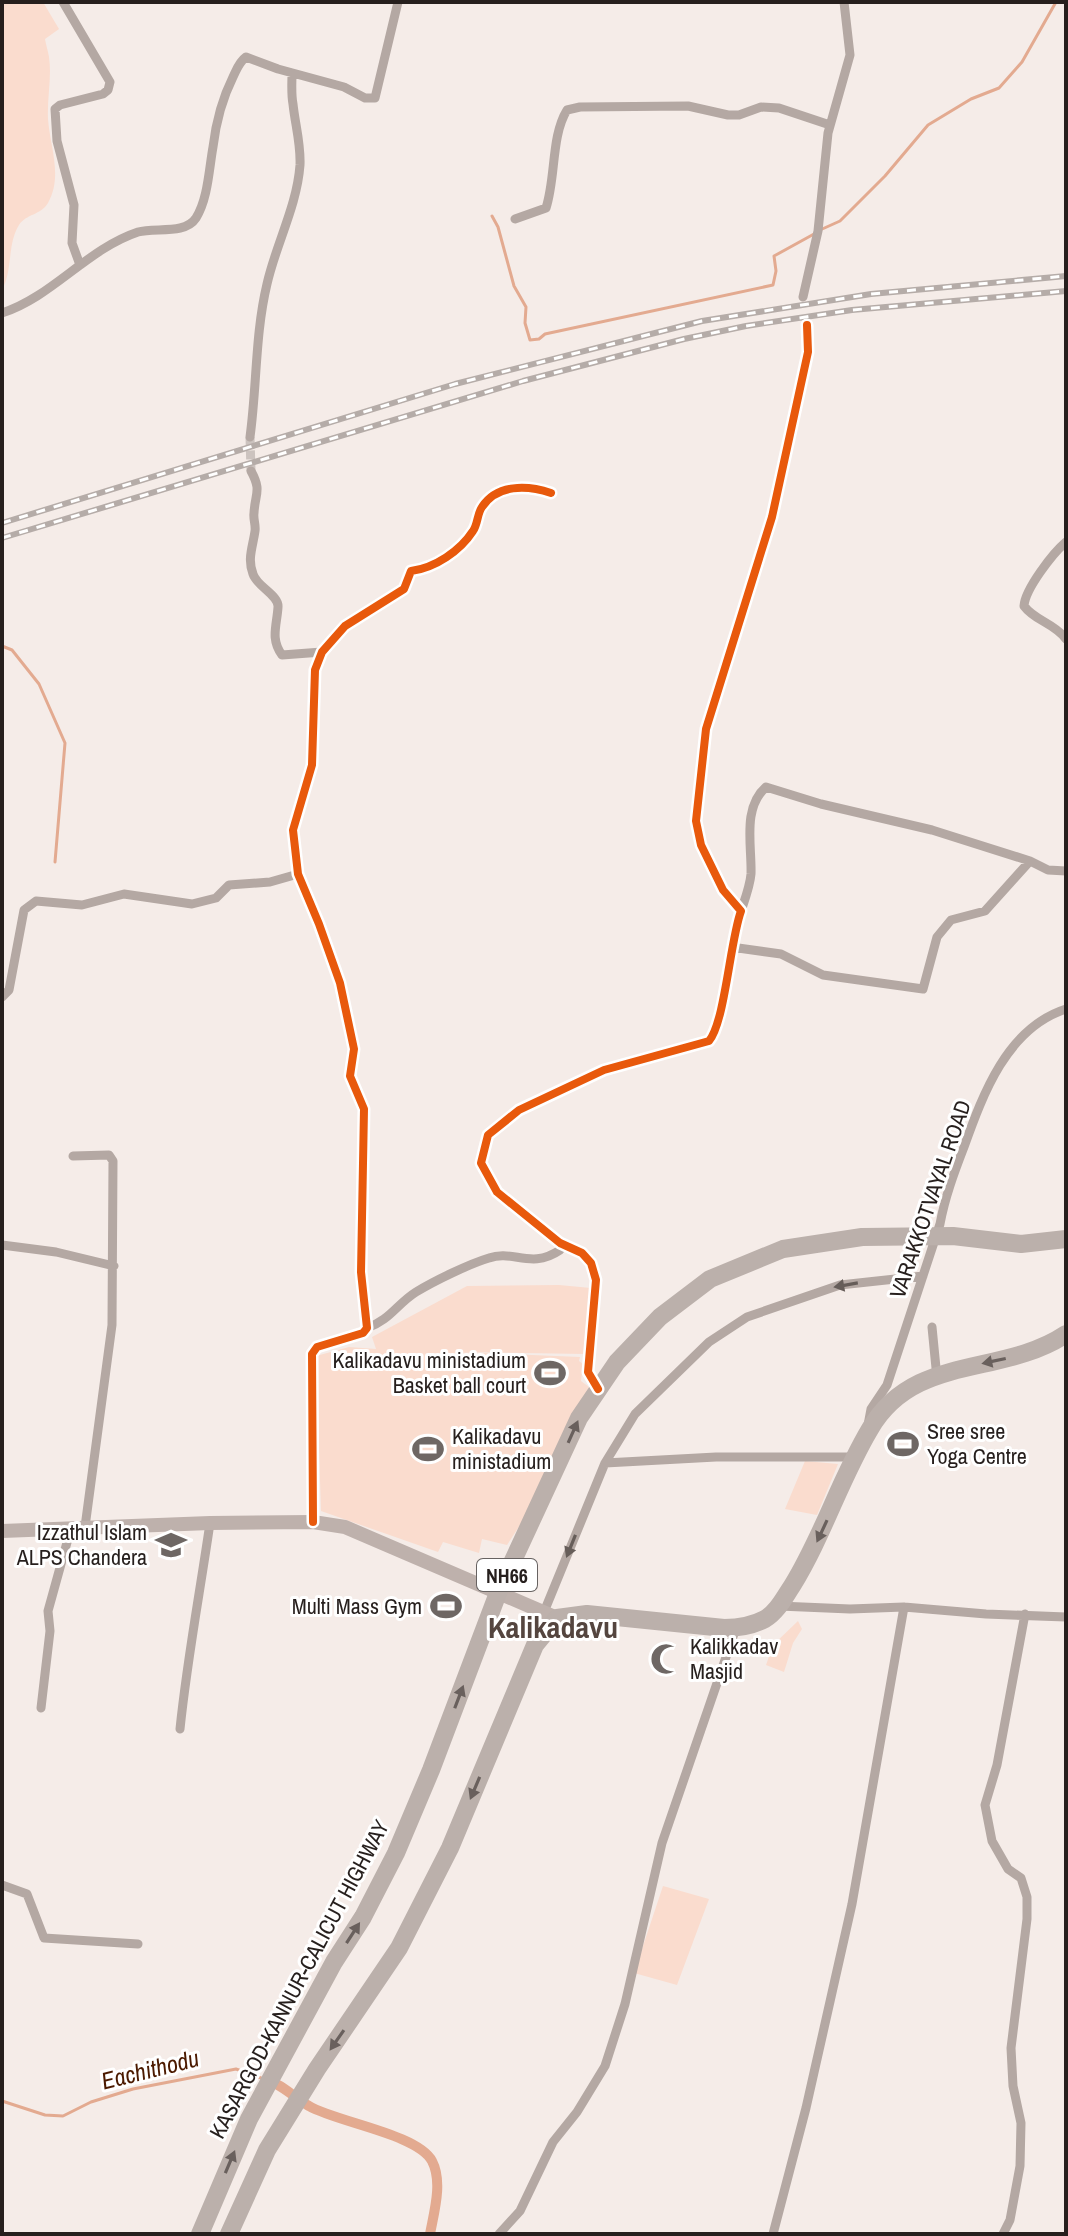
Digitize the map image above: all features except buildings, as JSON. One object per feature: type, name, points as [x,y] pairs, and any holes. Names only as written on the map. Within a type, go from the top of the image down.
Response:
[{"type":"highway","name":"KASARGOD-KANNUR-CALICUT HIGHWAY","points":[[200,2231],[249,2119],[396,1853],[498,1593],[579,1418],[617,1362],[660,1317],[710,1279],[783,1249],[862,1237],[936,1237],[1021,1244],[1066,1239]]},
{"type":"highway","points":[[229,2234],[267,2150],[317,2069],[399,1948],[450,1848],[535,1645],[551,1615],[587,1614],[736,1628],[767,1618],[779,1606],[810,1556],[870,1428],[901,1392],[940,1373],[1020,1355],[1066,1334]]},
{"type":"main road","points":[[2,1531],[313,1522],[345,1527],[551,1615]]},
{"type":"street","points":[[63,2],[110,82],[103,94],[55,109],[57,141],[74,205],[72,243],[80,265]]},
{"type":"street","points":[[2,313],[35,296],[113,244],[140,232],[189,225],[196,217],[207,180],[218,117],[227,89],[246,57],[344,87],[365,98],[375,98],[398,2]]},
{"type":"street","points":[[803,297],[817,235],[830,125],[850,55],[844,2]]},
{"type":"street","points":[[250,437],[266,287],[291,207],[300,166],[298,130],[292,102],[292,73]]},
{"type":"street","points":[[515,219],[546,208],[554,176],[558,129],[567,110],[580,107],[688,106],[739,115],[761,107],[779,108],[830,125]]},
{"type":"street","points":[[741,911],[723,890],[701,845],[696,821],[706,729],[772,517],[808,352],[807,325]]},
{"type":"street","points":[[251,471],[259,485],[250,552],[251,570],[259,587],[279,606],[275,618],[277,648],[282,655],[322,652]]},
{"type":"street","points":[[367,1328],[361,1272],[364,1109],[350,1076],[354,1049],[340,983],[298,874],[293,830],[296,810],[312,765],[315,670],[322,652],[345,626],[404,589],[411,571],[426,569],[451,552],[474,530],[480,509],[494,494],[509,489],[535,488],[551,493]]},
{"type":"street","points":[[1066,542],[1044,567],[1024,600],[1028,612],[1047,621],[1066,639]]},
{"type":"street","points":[[598,1389],[588,1372],[596,1280],[591,1263],[582,1253],[560,1243],[497,1192],[481,1163],[488,1135],[519,1110],[604,1070],[709,1041],[718,1025],[731,947],[750,882],[748,847],[755,802],[766,787],[821,804],[932,830],[1030,861],[1048,870],[1066,871]]},
{"type":"street","points":[[731,947],[781,954],[823,975],[923,989],[937,937],[951,920],[985,911],[1030,861]]},
{"type":"street","points":[[2,997],[9,990],[24,910],[36,901],[82,905],[124,894],[192,904],[216,898],[229,885],[270,882],[298,874]]},
{"type":"street","name":"VARAKKOTVAYAL ROAD","points":[[870,1428],[871,1409],[887,1385],[936,1237],[944,1201],[996,1069],[1020,1040],[1047,1015],[1064,1012]]},
{"type":"street","points":[[41,1708],[50,1631],[48,1611],[78,1528],[112,1325],[113,1161],[109,1155],[73,1156]]},
{"type":"street","points":[[313,1522],[312,1354],[317,1347],[363,1333],[392,1315],[417,1292],[480,1261],[498,1255],[537,1260],[560,1250],[560,1243]]},
{"type":"street","points":[[2,1245],[56,1252],[114,1266]]},
{"type":"street","points":[[551,1615],[605,1463],[635,1414],[709,1342],[747,1317],[840,1285],[923,1276]]},
{"type":"street","points":[[932,1327],[936,1368],[940,1373]]},
{"type":"street","points":[[605,1463],[731,1457],[856,1457]]},
{"type":"street","points":[[180,1729],[184,1681],[210,1523]]},
{"type":"street","points":[[779,1606],[850,1609],[904,1607],[1066,1617]]},
{"type":"street","points":[[773,2234],[852,1904],[904,1607]]},
{"type":"street","points":[[1003,2234],[1010,2220],[1020,2166],[1021,2123],[1013,2086],[1011,2048],[1027,1897],[1021,1878],[1008,1869],[992,1841],[985,1805],[997,1765],[1025,1614]]},
{"type":"street","points":[[499,2234],[520,2211],[553,2142],[577,2112],[605,2066],[625,2004],[662,1843],[736,1628]]},
{"type":"street","points":[[2,1885],[27,1894],[44,1938],[138,1944]]},
{"type":"shaded area","points":[[2,2],[43,2],[59,29],[45,39],[50,65],[48,119],[55,182],[45,207],[26,219],[15,232],[2,290]]},
{"type":"shaded area","points":[[559,1285],[591,1288],[584,1354],[458,1352],[580,1357],[579,1361],[583,1364],[581,1381],[589,1387],[522,1522],[507,1545],[482,1539],[479,1553],[443,1542],[438,1552],[321,1511],[316,1356],[349,1347],[376,1349],[372,1337],[467,1286]]},
{"type":"shaded area","points":[[805,1461],[838,1464],[817,1515],[785,1509]]},
{"type":"shaded area","points":[[798,1621],[802,1629],[793,1643],[784,1672],[766,1665],[773,1645]]},
{"type":"shaded area","points":[[663,1886],[709,1899],[677,1985],[634,1973]]},
{"type":"waterway","points":[[820,230],[840,221],[885,176],[928,125],[971,99],[999,88],[1022,62],[1056,2]]},
{"type":"waterway","points":[[492,216],[498,227],[514,286],[526,307],[525,323],[530,340],[539,339],[545,334],[773,285],[776,271],[774,256],[814,234]]},
{"type":"waterway","points":[[2,646],[12,650],[39,684],[65,743],[55,862]]},
{"type":"waterway","name":"Eachithodu","points":[[2,2101],[45,2115],[63,2116],[91,2102],[133,2089],[236,2069],[261,2078]]},
{"type":"waterway","name":"Eachithodu","points":[[278,2085],[321,2112],[394,2136],[424,2152],[432,2161],[437,2178],[430,2234]]},
{"type":"tunnel","points":[[250,437],[251,471]]},
{"type":"railway","points":[[2,523],[455,384],[702,321],[871,294],[1066,276]]},
{"type":"railway","points":[[2,538],[523,381],[684,339],[852,310],[1066,291]]},
{"type":"cycle path","points":[[598,1389],[588,1372],[596,1280],[591,1263],[582,1253],[560,1243],[497,1192],[481,1163],[488,1135],[519,1110],[604,1070],[709,1041],[715,1031],[741,911],[723,890],[701,845],[696,821],[706,729],[772,517],[808,352],[807,325]]},
{"type":"cycle path","points":[[313,1522],[312,1354],[317,1347],[363,1333],[367,1328],[361,1272],[364,1109],[350,1076],[354,1049],[340,983],[298,874],[293,830],[312,765],[315,670],[322,652],[345,626],[404,589],[411,571],[438,562],[461,545],[473,531],[480,510],[488,499],[513,488],[551,493]]},
{"type":"place","name":"Kalikadavu ministadium Basket ball court","points":[[550,1373]]},
{"type":"place","name":"Sree sree Yoga Centre","points":[[903,1444]]},
{"type":"place","name":"Kalikadavu ministadium","points":[[428,1449]]},
{"type":"place","name":"Izzathul Islam ALPS Chandera","points":[[171,1545]]},
{"type":"place","name":"Multi Mass Gym","points":[[446,1606]]},
{"type":"place","name":"Kalikkadav Masjid","points":[[666,1659]]},
{"type":"district","name":"Kalikadavu","points":[[553,1627]]}]
